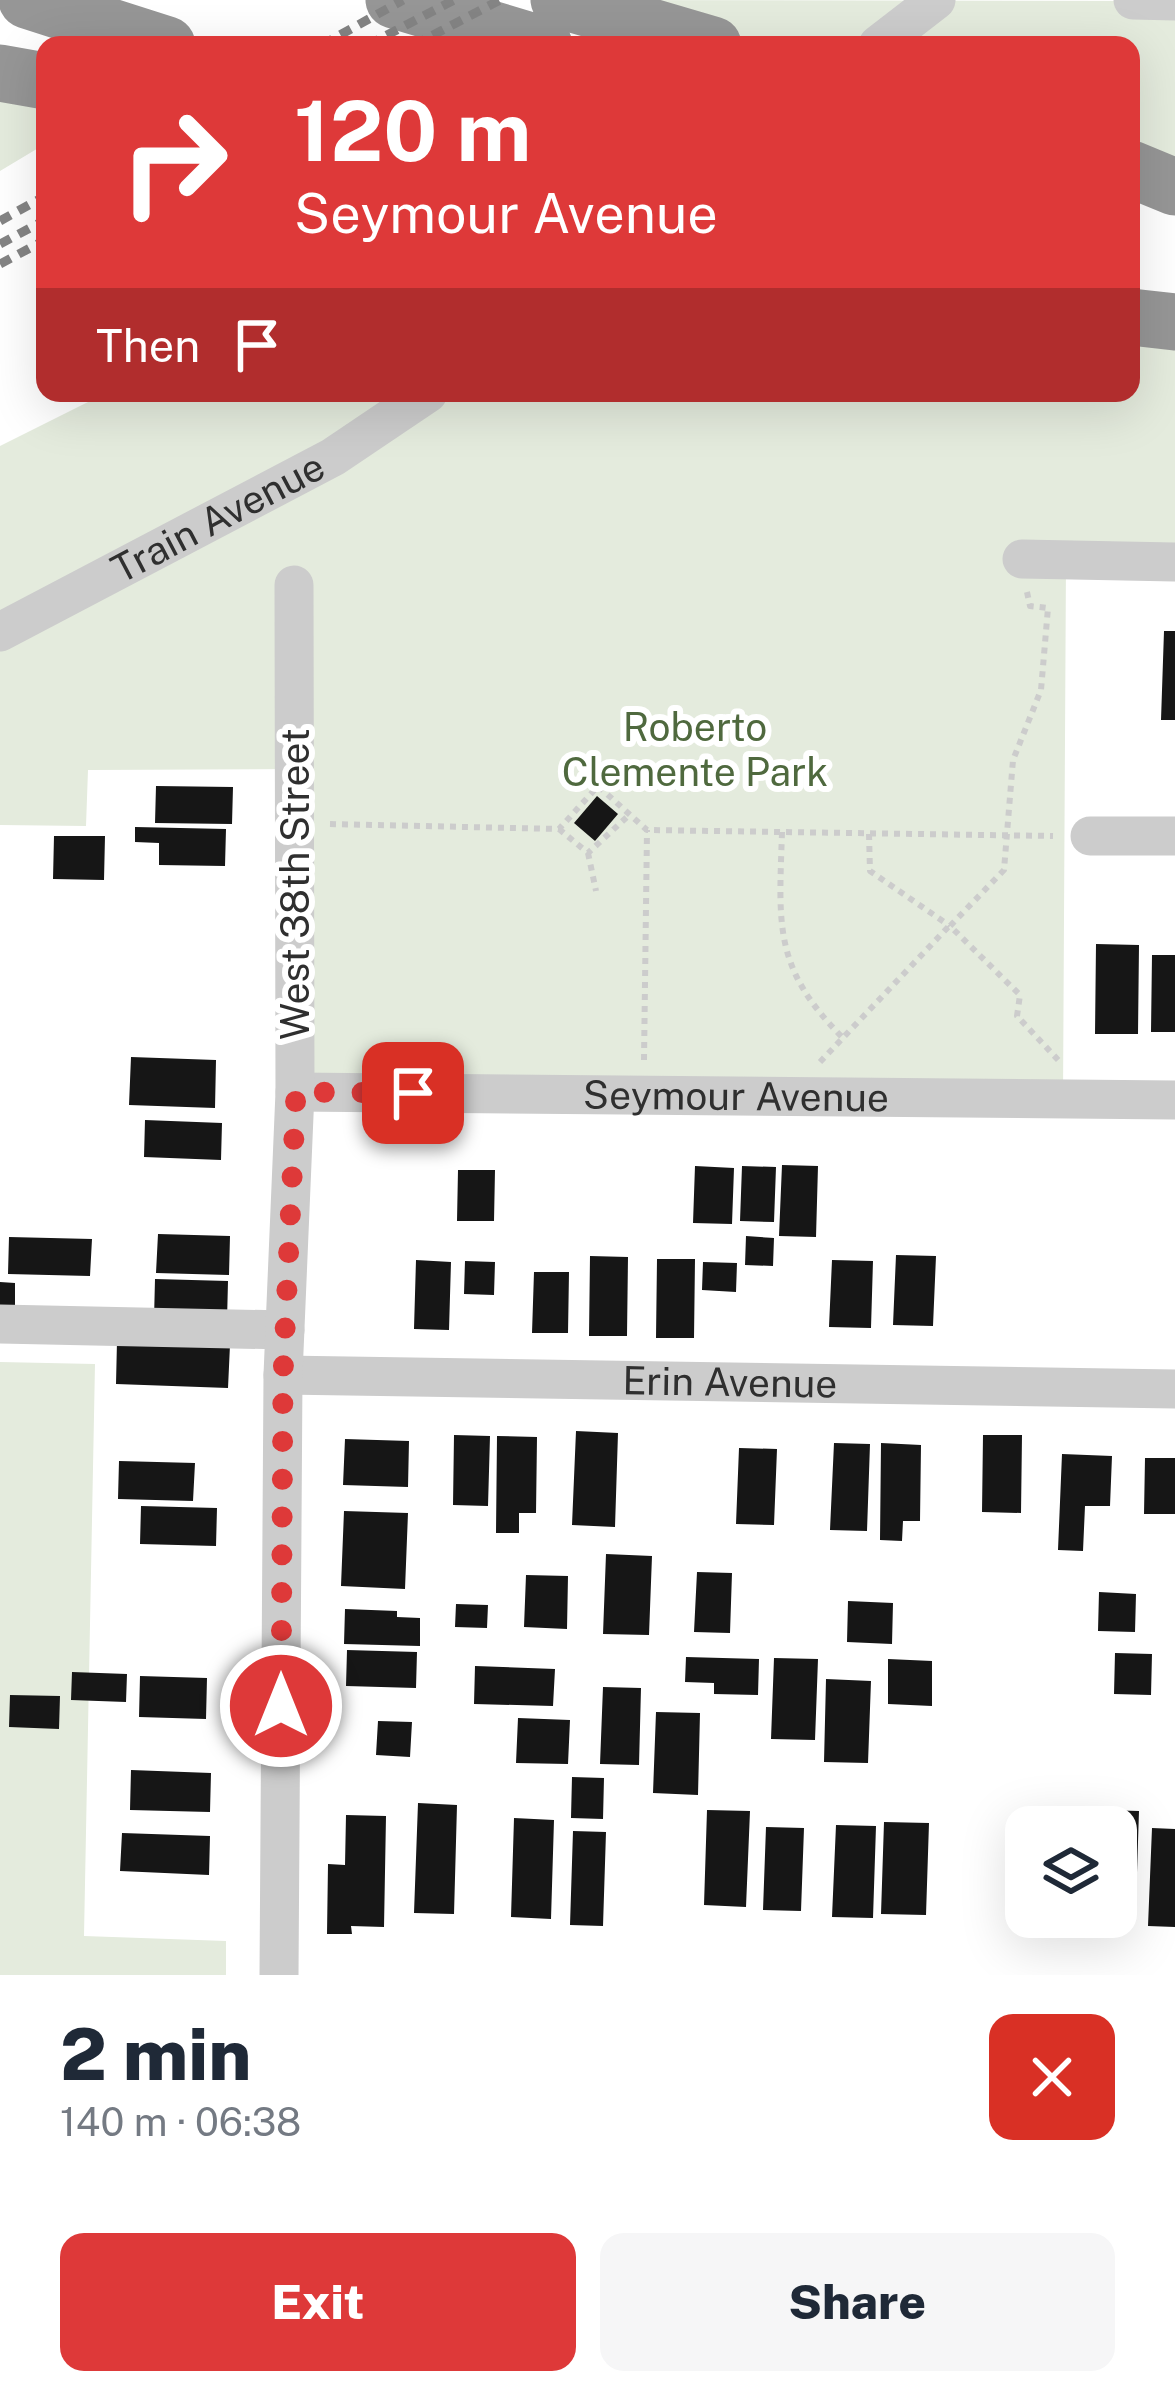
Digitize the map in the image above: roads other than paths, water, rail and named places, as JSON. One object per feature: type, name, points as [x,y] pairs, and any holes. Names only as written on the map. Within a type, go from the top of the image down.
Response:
[{"type":"highway","points":[[394,0],[514,36]]},
{"type":"highway","points":[[560,0],[682,36]]},
{"type":"highway","points":[[32,2],[139,36]]},
{"type":"highway","points":[[0,73],[36,79]]},
{"type":"highway","points":[[1140,173],[1175,190]]},
{"type":"highway","points":[[1140,186],[1175,190]]},
{"type":"highway","points":[[1140,317],[1175,322]]},
{"type":"street","points":[[890,36],[937,0]]},
{"type":"street","points":[[1133,0],[1175,2]]},
{"type":"street","name":"Train Avenue","points":[[0,632],[333,457],[415,402]]},
{"type":"street","points":[[1022,559],[1175,562]]},
{"type":"street","name":"West 38th Street","points":[[279,1975],[283,1375],[296,1092],[294,585]]},
{"type":"street","points":[[1090,836],[1175,836]]},
{"type":"street","name":"Seymour Avenue","points":[[296,1092],[1175,1100]]},
{"type":"street","points":[[0,1324],[285,1330]]},
{"type":"street","name":"Erin Avenue","points":[[283,1375],[1175,1388]]},
{"type":"railway","points":[[338,36],[403,0]]},
{"type":"railway","points":[[385,36],[454,0]]},
{"type":"railway","points":[[431,36],[500,0]]},
{"type":"railway","points":[[0,221],[36,201]]},
{"type":"railway","points":[[0,244],[36,225]]},
{"type":"railway","points":[[0,264],[36,245]]},
{"type":"park label","name":"Roberto Clemente Park","points":[[695,750]]}]
